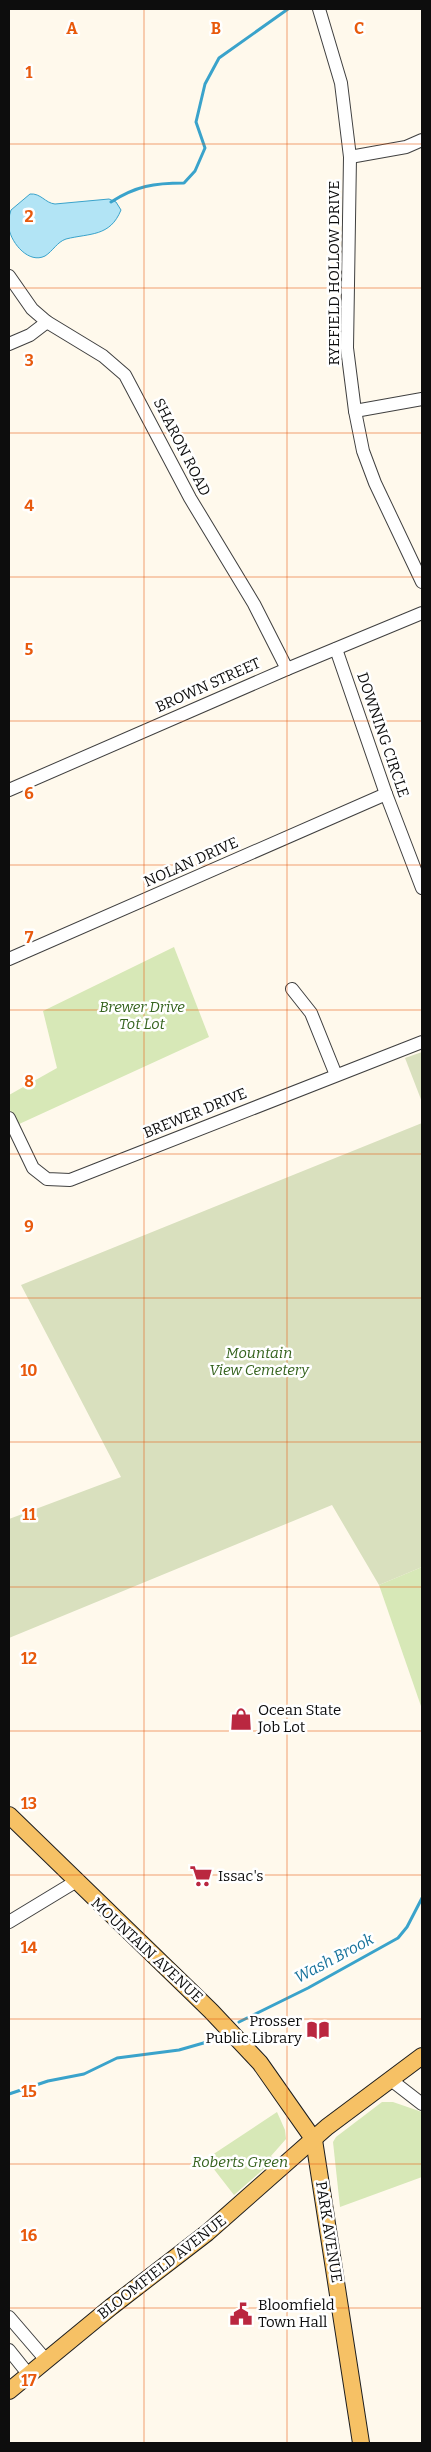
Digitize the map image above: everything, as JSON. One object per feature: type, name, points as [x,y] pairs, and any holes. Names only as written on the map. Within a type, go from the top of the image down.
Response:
[{"type":"main road","name":"MOUNTAIN AVENUE","points":[[9,1815],[75,1882],[211,2011],[249,2051],[314,2140]]},
{"type":"main road","name":"BLOOMFIELD AVENUE","points":[[9,2391],[207,2233],[327,2127],[422,2056]]},
{"type":"main road","name":"PARK AVENUE","points":[[314,2140],[361,2443]]},
{"type":"street","name":"RYEFIELD HOLLOW DRIVE","points":[[320,12],[340,83],[350,157],[347,348],[355,411],[363,451],[375,483],[422,582]]},
{"type":"street","points":[[350,157],[406,146],[422,140]]},
{"type":"street","name":"SHARON ROAD","points":[[9,276],[32,308],[47,322],[103,356],[125,375],[190,498],[254,604],[287,669]]},
{"type":"street","points":[[9,344],[30,335],[47,322]]},
{"type":"street","points":[[355,411],[422,399]]},
{"type":"street","name":"BROWN STREET","points":[[9,790],[287,669],[422,613]]},
{"type":"street","name":"DOWNING CIRCLE","points":[[336,649],[386,794],[422,888]]},
{"type":"street","name":"NOLAN DRIVE","points":[[9,959],[386,794]]},
{"type":"street","points":[[292,989],[311,1013],[336,1075]]},
{"type":"street","name":"BREWER DRIVE","points":[[9,1118],[33,1168],[47,1180],[70,1180],[422,1042]]},
{"type":"street","points":[[9,1922],[75,1882]]},
{"type":"street","points":[[391,2080],[422,2104]]},
{"type":"street","points":[[9,2317],[46,2360]]},
{"type":"street","points":[[9,2350],[29,2374]]},
{"type":"green space","name":"Brewer Drive Tot Lot","points":[[174,947],[209,1037],[17,1125],[9,1108],[9,1095],[57,1068],[43,1011]]},
{"type":"green space","points":[[422,1052],[422,1102],[405,1058]]},
{"type":"green space","name":"Mountain View Cemetery","points":[[422,1123],[422,1567],[379,1585],[332,1505],[9,1638],[9,1519],[121,1477],[21,1285]]},
{"type":"green space","points":[[422,1567],[422,1709],[379,1585]]},
{"type":"green space","points":[[382,2102],[393,2102],[422,2112],[422,2177],[340,2207],[333,2142],[336,2137]]},
{"type":"green space","name":"Roberts Green","points":[[277,2112],[285,2130],[286,2139],[271,2156],[274,2160],[234,2195],[206,2159]]},
{"type":"water","points":[[30,194],[37,195],[55,204],[109,199],[116,202],[121,210],[111,225],[105,229],[66,239],[45,256],[33,257],[27,255],[17,246],[9,227],[11,210]]},
{"type":"waterway","points":[[111,202],[137,189],[163,184],[184,183],[195,171],[205,148],[196,122],[205,84],[219,58],[288,9]]},
{"type":"waterway","name":"Wash Brook","points":[[239,2022],[308,1988],[398,1938],[407,1927],[422,1898]]},
{"type":"waterway","name":"Wash Brook","points":[[9,2094],[48,2081],[84,2074],[117,2058],[179,2050],[217,2037]]},
{"type":"place","name":"Ocean State Job Lot","points":[[241,1719]]},
{"type":"place","name":"Issac's","points":[[201,1876]]},
{"type":"place","name":"Prosser Public Library","points":[[318,2030]]},
{"type":"place","name":"Bloomfield Town Hall","points":[[241,2314]]}]
